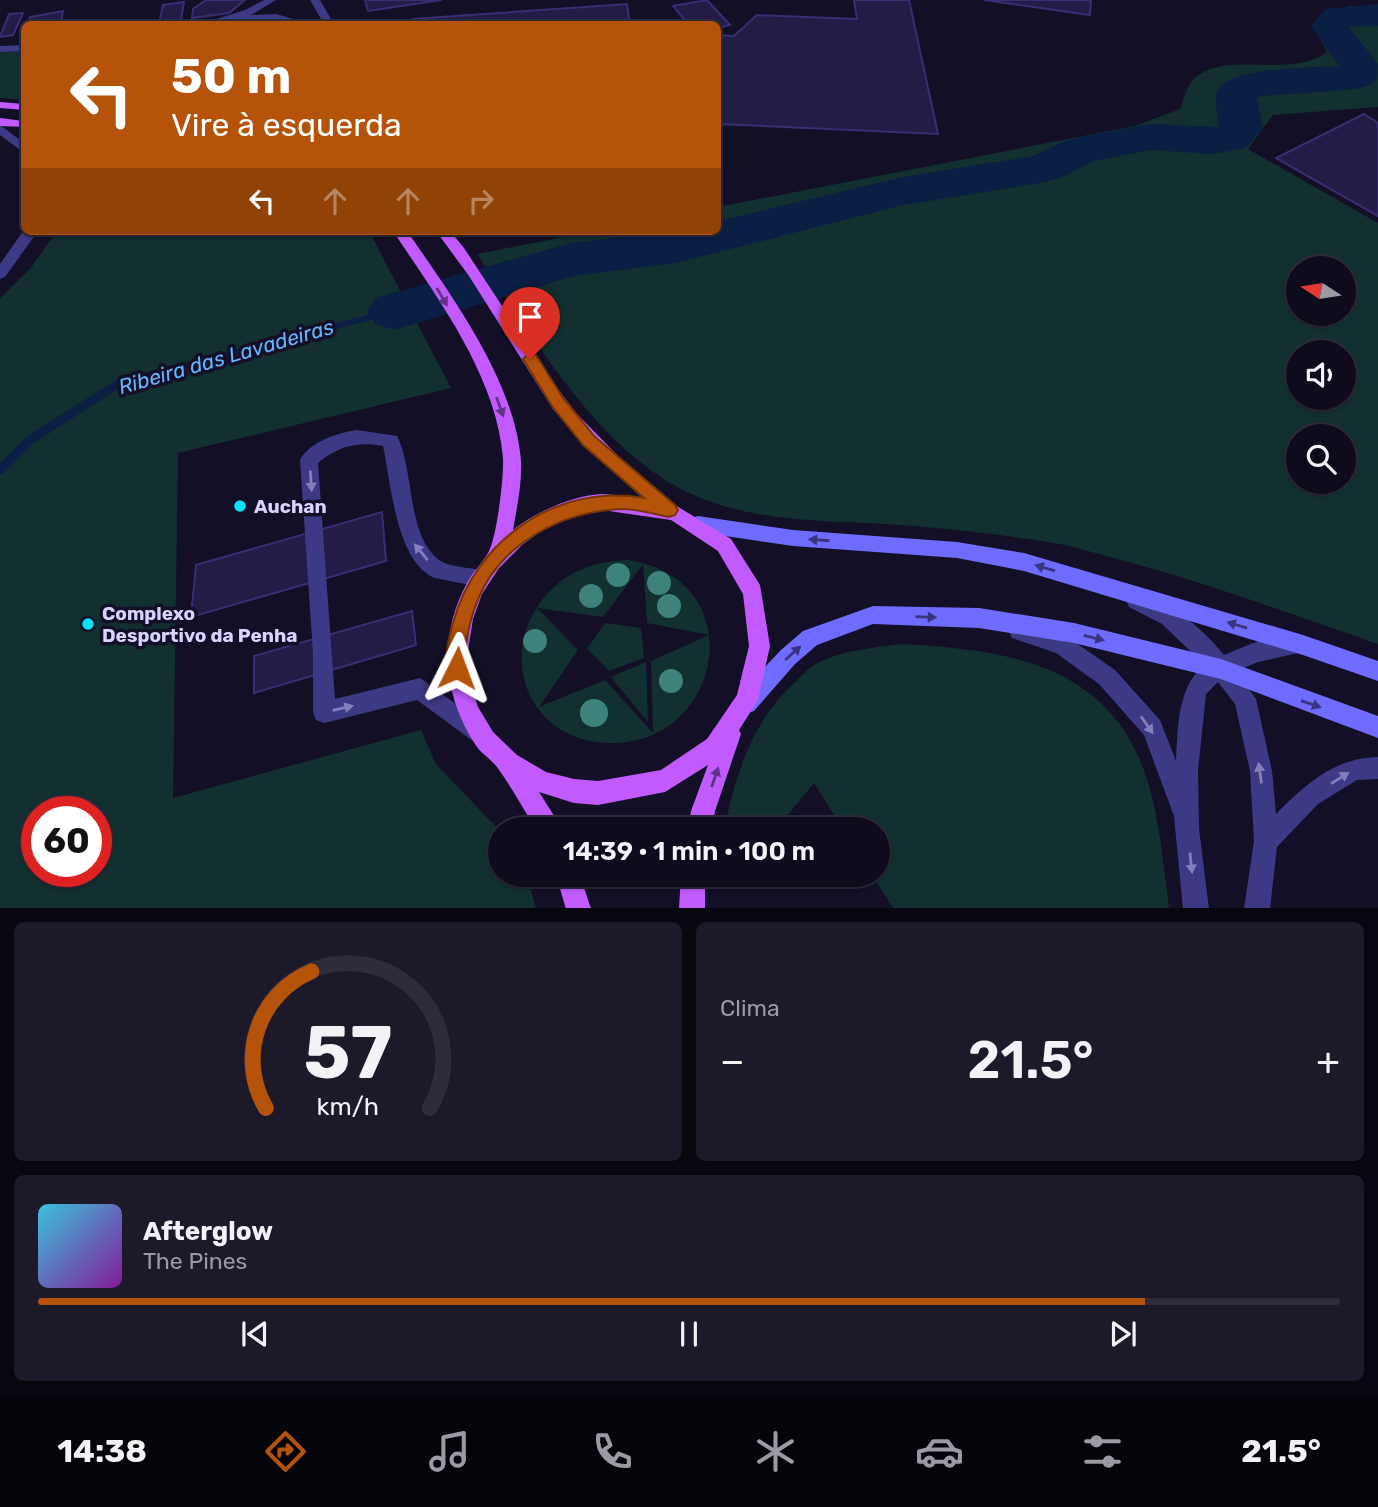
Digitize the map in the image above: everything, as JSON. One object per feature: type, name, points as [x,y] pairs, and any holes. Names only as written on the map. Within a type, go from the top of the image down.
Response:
[{"type":"main road","points":[[0,105],[21,107]]},
{"type":"main road","points":[[0,121],[21,124]]},
{"type":"main road","points":[[403,235],[487,376],[509,430],[512,486],[498,555]]},
{"type":"main road","points":[[446,235],[466,259],[558,402],[589,440],[669,510],[698,524],[728,549],[739,564],[755,599],[760,619],[760,661],[746,703]]},
{"type":"main road","points":[[542,817],[501,757],[482,737],[469,715],[457,668],[461,621],[480,578],[498,555],[535,525],[579,506],[624,502],[669,510]]},
{"type":"main road","points":[[698,524],[793,538],[957,550],[1024,562],[1303,645],[1378,671]]},
{"type":"main road","points":[[501,757],[521,772],[569,791],[622,792],[649,786],[697,762],[733,724],[746,703],[788,657],[810,638],[873,615],[979,618],[1074,633],[1221,669],[1378,727]]},
{"type":"main road","points":[[702,817],[733,724]]},
{"type":"main road","points":[[572,887],[579,908]]},
{"type":"main road","points":[[692,908],[693,887]]},
{"type":"street","points":[[232,18],[271,0]]},
{"type":"street","points":[[314,0],[327,21]]},
{"type":"street","points":[[219,21],[276,17],[293,21]]},
{"type":"street","points":[[0,50],[21,48]]},
{"type":"street","points":[[0,129],[21,146]]},
{"type":"street","points":[[0,274],[28,235]]},
{"type":"street","points":[[452,235],[466,259]]},
{"type":"street","points":[[480,578],[435,569],[414,546],[391,441],[369,435],[326,445],[309,460],[323,653],[324,712],[420,690],[482,737]]},
{"type":"street","points":[[1110,587],[1169,617],[1205,648],[1245,699],[1261,771],[1266,841],[1257,908]]},
{"type":"street","points":[[979,618],[1062,645],[1107,677],[1152,728],[1186,817]]},
{"type":"street","points":[[1196,908],[1186,817],[1192,713],[1199,685],[1225,664],[1275,646],[1303,645]]},
{"type":"street","points":[[1266,841],[1310,796],[1354,769],[1378,768]]},
{"type":"green space","points":[[1350,6],[1378,6],[1378,107],[1273,115],[1248,149],[1378,223],[1378,644],[1186,579],[1060,544],[951,529],[780,517],[704,499],[679,488],[648,468],[591,415],[542,351],[477,254],[574,235],[721,235],[721,206],[1135,126],[1180,109],[1194,79],[1207,70],[1223,66],[1295,64],[1312,60],[1327,52],[1313,25],[1327,13]]},
{"type":"green space","points":[[21,51],[21,100],[0,98],[0,52]]},
{"type":"green space","name":"Complexo Desportivo da Penha","points":[[54,235],[371,235],[451,388],[178,453],[173,798],[421,730],[436,764],[488,818],[488,887],[530,887],[536,908],[0,908],[0,298],[30,269]]},
{"type":"green space","points":[[627,560],[642,565],[603,617],[537,608],[578,650],[539,707],[605,680],[653,733],[651,661],[708,636],[709,659],[699,690],[679,718],[649,736],[601,743],[576,737],[547,719],[534,702],[525,683],[523,644],[528,624],[538,606],[551,590],[581,569]]},
{"type":"green space","points":[[643,565],[667,573],[694,596],[708,635],[647,623]]},
{"type":"green space","points":[[605,623],[641,628],[644,658],[609,671],[587,649]]},
{"type":"green space","points":[[902,644],[986,652],[1024,661],[1059,674],[1090,693],[1116,720],[1137,754],[1155,811],[1169,908],[893,908],[880,887],[890,887],[890,817],[835,817],[814,783],[786,817],[727,817],[748,748],[767,714],[811,667],[857,650]]},
{"type":"green space","points":[[646,662],[648,722],[611,677]]},
{"type":"building","points":[[206,0],[245,0],[229,13],[192,18],[193,9]]},
{"type":"building","points":[[365,0],[442,0],[368,11]]},
{"type":"building","points":[[707,0],[730,25],[721,27],[721,21],[686,21],[673,6]]},
{"type":"building","points":[[854,0],[909,0],[938,134],[721,124],[721,35],[734,36],[757,15],[857,19]]},
{"type":"building","points":[[984,0],[1091,0],[1090,15]]},
{"type":"building","points":[[184,2],[181,20],[159,21],[163,5]]},
{"type":"building","points":[[627,4],[630,21],[413,21]]},
{"type":"building","points":[[63,11],[61,21],[29,21],[30,17]]},
{"type":"building","points":[[23,13],[13,35],[0,37],[9,14]]},
{"type":"building","points":[[1364,114],[1378,123],[1378,216],[1276,158]]},
{"type":"building","points":[[382,512],[386,561],[191,617],[196,565]]},
{"type":"building","points":[[412,611],[416,645],[254,693],[254,656]]},
{"type":"waterway","points":[[394,311],[571,260],[675,247],[903,191],[1045,168],[1081,150],[1150,137],[1213,141],[1231,139],[1241,128],[1236,93],[1255,84],[1356,77],[1363,71],[1329,26],[1338,17],[1378,15]]},
{"type":"waterway","name":"Ribeira das Lavadeiras","points":[[0,470],[30,440],[119,383],[394,311]]},
{"type":"place","name":"Auchan","points":[[240,506]]},
{"type":"place","name":"Complexo Desportivo da Penha","points":[[88,624]]},
{"type":"route","points":[[457,668],[457,644],[469,599],[488,566],[515,538],[556,514],[579,506],[624,502],[648,504],[669,510],[589,440],[558,402],[530,359]]}]
